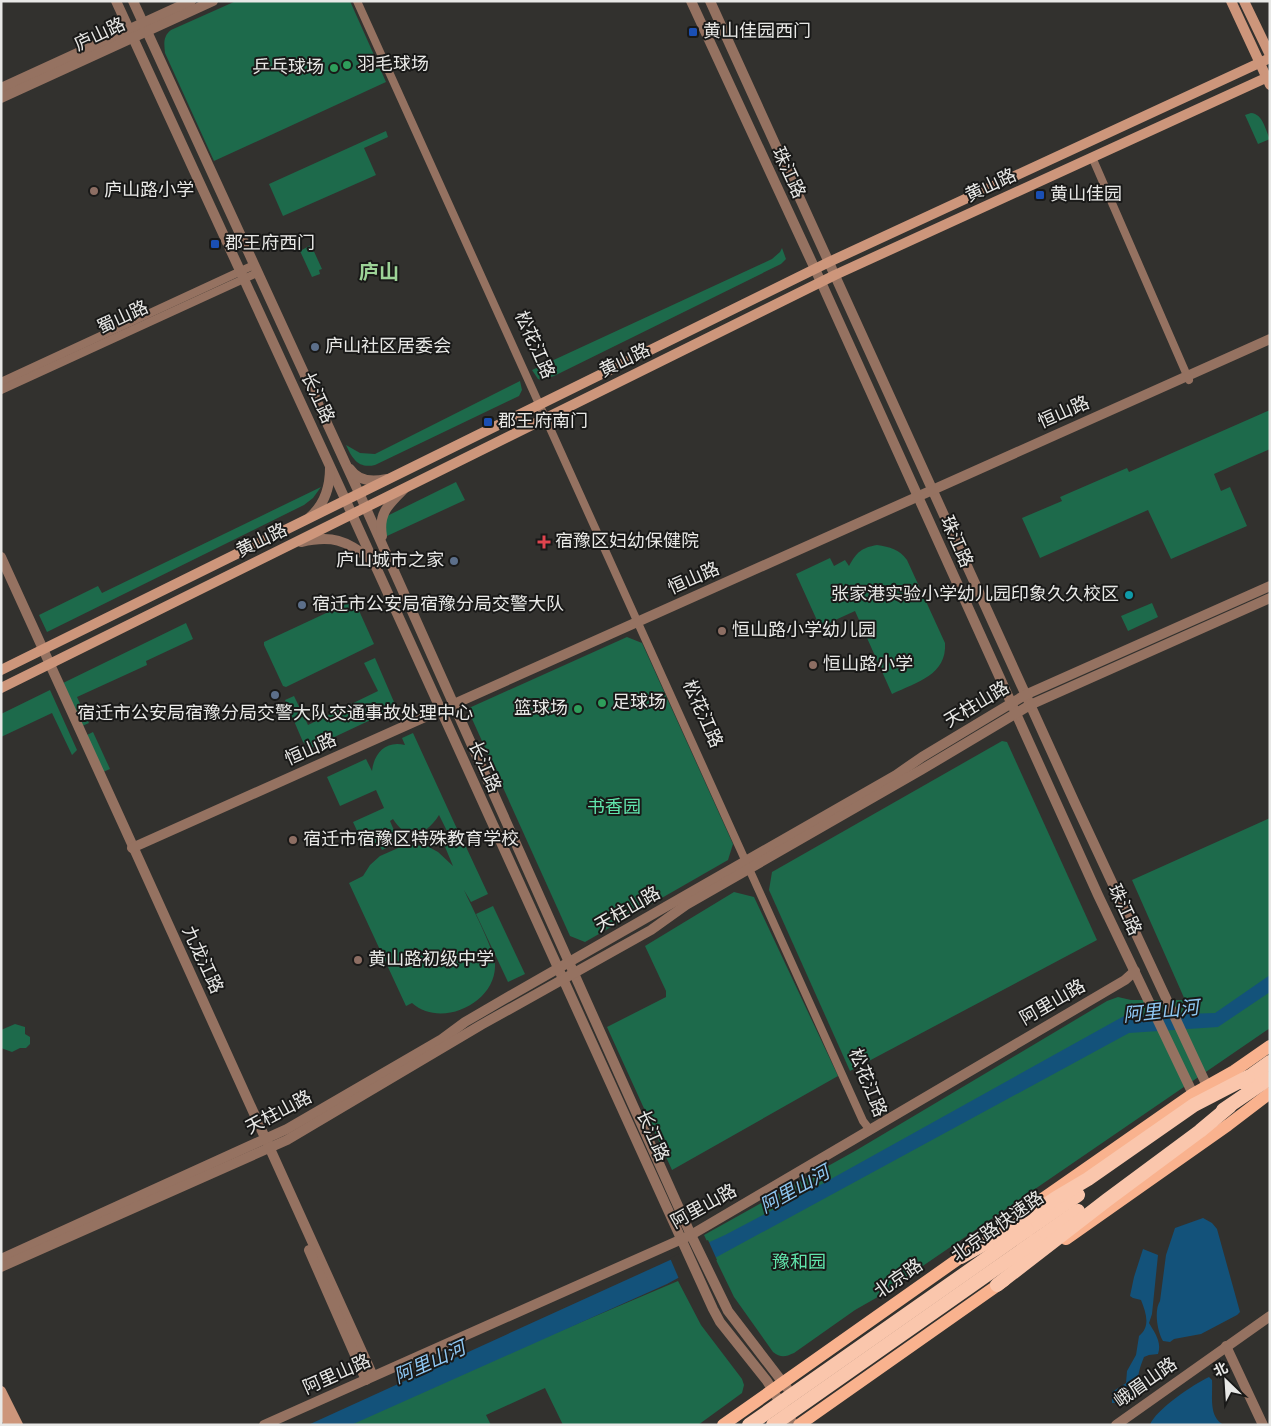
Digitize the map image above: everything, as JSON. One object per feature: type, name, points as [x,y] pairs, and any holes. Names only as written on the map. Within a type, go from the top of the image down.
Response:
[{"type":"highway","name":"北京路快速路","points":[[773,1425],[1270,1062]]},
{"type":"highway","points":[[961,1257],[1014,1227],[1088,1179],[1194,1105],[1248,1077]]},
{"type":"highway","name":"北京路快速路","points":[[749,1425],[1031,1235],[1270,1078]]},
{"type":"highway","points":[[997,1285],[1099,1206],[1200,1132],[1230,1106]]},
{"type":"main road","points":[[1231,1],[1269,79]]},
{"type":"main road","points":[[1244,1],[1270,57]]},
{"type":"main road","name":"黄山路","points":[[1,670],[360,495],[829,262],[1270,57]]},
{"type":"main road","name":"黄山路","points":[[1,688],[835,275],[1092,157],[1269,79]]},
{"type":"main road","name":"北京路","points":[[723,1425],[1193,1094],[1234,1071],[1270,1046]]},
{"type":"main road","points":[[802,1423],[997,1285],[1092,1222],[1270,1093]]},
{"type":"main road","points":[[1,1390],[18,1425]]},
{"type":"main road","points":[[1,1408],[9,1425]]},
{"type":"street","name":"长江路","points":[[116,1],[346,501],[680,1240],[720,1322],[778,1386]]},
{"type":"street","name":"长江路","points":[[133,1],[385,549],[705,1265],[730,1315],[802,1423]]},
{"type":"street","name":"庐山路","points":[[1,98],[145,27],[191,1]]},
{"type":"street","name":"庐山路","points":[[145,27],[213,1]]},
{"type":"street","name":"松花江路","points":[[357,1],[750,864],[863,1121],[870,1130]]},
{"type":"street","name":"松花江路","points":[[362,1],[542,404]]},
{"type":"street","name":"珠江路","points":[[691,1],[821,282],[1016,714],[1193,1094]]},
{"type":"street","name":"珠江路","points":[[710,1],[1025,695],[1207,1086]]},
{"type":"street","name":"庐山路","points":[[1,88],[131,34]]},
{"type":"street","points":[[716,56],[732,49]]},
{"type":"street","points":[[751,132],[767,126]]},
{"type":"street","points":[[1092,157],[1189,378]]},
{"type":"street","name":"蜀山路","points":[[1,390],[255,269]]},
{"type":"street","name":"蜀山路","points":[[1,382],[242,275]]},
{"type":"street","name":"恒山路","points":[[1189,378],[1270,339]]},
{"type":"street","name":"恒山路","points":[[133,850],[1189,378],[1270,344]]},
{"type":"street","points":[[346,464],[352,473],[364,479],[381,480],[395,477]]},
{"type":"street","points":[[303,522],[323,502],[330,478],[330,467]]},
{"type":"street","points":[[385,549],[380,525],[381,520],[387,508],[405,489]]},
{"type":"street","points":[[296,543],[318,538],[335,538],[350,545],[373,562]]},
{"type":"street","name":"九龙江路","points":[[1,557],[40,651]]},
{"type":"street","points":[[954,577],[968,570]]},
{"type":"street","name":"九龙江路","points":[[1,573],[47,665],[133,850],[369,1378]]},
{"type":"street","name":"天柱山路","points":[[1,1259],[266,1144],[287,1140],[482,1025],[651,930],[750,864],[1025,695],[1270,586]]},
{"type":"street","name":"天柱山路","points":[[1,1267],[266,1144],[287,1129],[442,1039],[465,1022],[569,962],[750,864],[1030,705],[1270,598]]},
{"type":"street","name":"九龙江路","points":[[47,665],[130,858],[266,1144]]},
{"type":"street","name":"阿里山路","points":[[264,1425],[691,1235],[1125,980],[1135,971]]},
{"type":"street","name":"峨眉山路","points":[[1116,1425],[1270,1316]]},
{"type":"street","points":[[1226,1346],[1263,1425]]},
{"type":"green space","points":[[236,1],[350,1],[386,82],[214,161],[165,53],[164,46],[167,35],[171,30]]},
{"type":"green space","points":[[1251,113],[1261,119],[1270,139],[1258,144],[1245,115]]},
{"type":"green space","points":[[386,131],[388,137],[364,148],[376,175],[283,216],[269,184]]},
{"type":"green space","points":[[311,245],[322,269],[319,270],[320,274],[312,277],[300,251]]},
{"type":"green space","points":[[782,248],[786,259],[781,264],[554,376],[542,380],[538,379],[532,370],[772,259]]},
{"type":"green space","points":[[520,381],[522,390],[519,396],[375,465],[360,464],[353,458],[346,445],[360,453],[375,454]]},
{"type":"green space","points":[[1270,410],[1270,449],[1214,474],[1221,491],[1230,487],[1247,526],[1171,559],[1148,510],[1040,558],[1022,518],[1062,501],[1060,497],[1127,468],[1129,472]]},
{"type":"green space","points":[[456,482],[465,500],[387,536],[384,528],[385,517]]},
{"type":"green space","points":[[321,487],[313,498],[304,505],[47,632],[39,615],[98,586],[102,593]]},
{"type":"green space","points":[[877,545],[894,549],[907,560],[945,643],[941,663],[936,670],[920,681],[892,694],[855,611],[820,627],[796,574],[830,558],[834,566],[845,560],[849,566],[860,551]]},
{"type":"green space","points":[[352,601],[356,604],[374,644],[286,687],[283,686],[264,642]]},
{"type":"green space","points":[[1152,603],[1158,617],[1128,631],[1121,616]]},
{"type":"green space","points":[[186,623],[193,639],[146,661],[147,665],[77,697],[89,723],[82,726],[63,683]]},
{"type":"green space","name":"书香园","points":[[627,637],[642,643],[733,844],[728,860],[585,942],[570,936],[468,710]]},
{"type":"green space","points":[[375,658],[394,702],[391,704],[394,709],[311,748],[303,742],[285,700],[294,696],[308,725],[378,691],[364,663]]},
{"type":"green space","points":[[50,690],[77,750],[72,755],[52,713],[1,737],[1,714]]},
{"type":"green space","points":[[93,732],[110,769],[103,772],[87,735]]},
{"type":"green space","points":[[413,733],[458,831],[449,835],[439,815],[428,828],[416,834],[404,831],[393,819],[390,821],[399,842],[382,850],[378,842],[365,848],[353,822],[384,808],[376,790],[340,806],[327,777],[366,759],[372,771],[375,759],[382,749],[392,744],[405,745],[402,738]]},
{"type":"green space","points":[[1002,741],[1007,742],[1097,940],[850,1071],[769,890],[772,872]]},
{"type":"green space","name":"豫和园","points":[[1270,818],[1270,1028],[794,1353],[783,1356],[773,1352],[734,1297],[704,1235],[855,1151],[1107,1001],[1118,997],[1131,1000],[1185,1000],[1132,880]]},
{"type":"green space","points":[[460,834],[488,894],[471,902],[464,890],[487,939],[495,965],[493,979],[487,991],[477,1001],[465,1008],[437,1013],[424,1010],[412,1003],[406,1006],[349,883],[363,876],[370,865],[380,856],[405,845],[427,846],[438,852],[453,866],[443,842]]},
{"type":"green space","points":[[734,892],[754,897],[838,1076],[672,1170],[607,1027],[666,997],[666,991],[645,946]]},
{"type":"green space","points":[[493,906],[525,974],[508,982],[476,914]]},
{"type":"green space","points":[[15,1024],[25,1027],[25,1034],[30,1037],[30,1044],[26,1048],[20,1048],[12,1052],[1,1048],[1,1030]]},
{"type":"green space","points":[[678,1281],[701,1325],[742,1379],[744,1385],[742,1393],[698,1425],[563,1425],[545,1388],[486,1415],[491,1425],[347,1425],[546,1337]]},
{"type":"water","points":[[1270,975],[1270,992],[1218,1027],[1129,1033],[667,1284],[351,1425],[308,1425],[725,1235],[822,1184],[1124,1016],[1215,1013]]},
{"type":"water","points":[[1203,1218],[1212,1223],[1217,1229],[1240,1312],[1201,1334],[1174,1339],[1170,1342],[1163,1341],[1158,1326],[1157,1310],[1160,1301],[1166,1255],[1175,1228]]},
{"type":"water","points":[[1143,1249],[1158,1255],[1152,1314],[1149,1323],[1157,1338],[1159,1350],[1158,1354],[1144,1357],[1133,1397],[1124,1402],[1118,1399],[1115,1403],[1112,1403],[1112,1392],[1126,1383],[1127,1371],[1136,1355],[1139,1336],[1146,1324],[1146,1314],[1141,1300],[1130,1296]]},
{"type":"water","points":[[1209,1377],[1212,1380],[1213,1411],[1224,1425],[1150,1425],[1153,1419],[1167,1405],[1194,1385]]},
{"type":"pier","points":[[708,1240],[717,1260],[679,1279],[670,1258]]},
{"type":"place","name":"黄山佳园西门","points":[[693,32]]},
{"type":"place","name":"羽毛球场","points":[[347,65]]},
{"type":"place","name":"乒乓球场","points":[[334,68]]},
{"type":"place","name":"庐山路小学","points":[[94,191]]},
{"type":"place","name":"黄山佳园","points":[[1040,195]]},
{"type":"place","name":"郡王府西门","points":[[215,244]]},
{"type":"place","name":"庐山社区居委会","points":[[315,347]]},
{"type":"place","name":"郡王府南门","points":[[488,422]]},
{"type":"place","name":"宿豫区妇幼保健院","points":[[544,542]]},
{"type":"place","name":"庐山城市之家","points":[[454,561]]},
{"type":"place","name":"张家港实验小学幼儿园印象久久校区","points":[[1129,595]]},
{"type":"place","name":"宿迁市公安局宿豫分局交警大队","points":[[302,605]]},
{"type":"place","name":"恒山路小学幼儿园","points":[[722,631]]},
{"type":"place","name":"恒山路小学","points":[[813,665]]},
{"type":"place","name":"宿迁市公安局宿豫分局交警大队交通事故处理中心","points":[[275,695]]},
{"type":"place","name":"足球场","points":[[602,703]]},
{"type":"place","name":"篮球场","points":[[578,709]]},
{"type":"place","name":"宿迁市宿豫区特殊教育学校","points":[[293,840]]},
{"type":"place","name":"黄山路初级中学","points":[[358,960]]},
{"type":"district","name":"庐山","points":[[379,273]]},
{"type":"water label","name":"阿里山河","points":[[1161,1012]]},
{"type":"water label","name":"阿里山河","points":[[795,1190]]},
{"type":"water label","name":"阿里山河","points":[[430,1363]]}]
